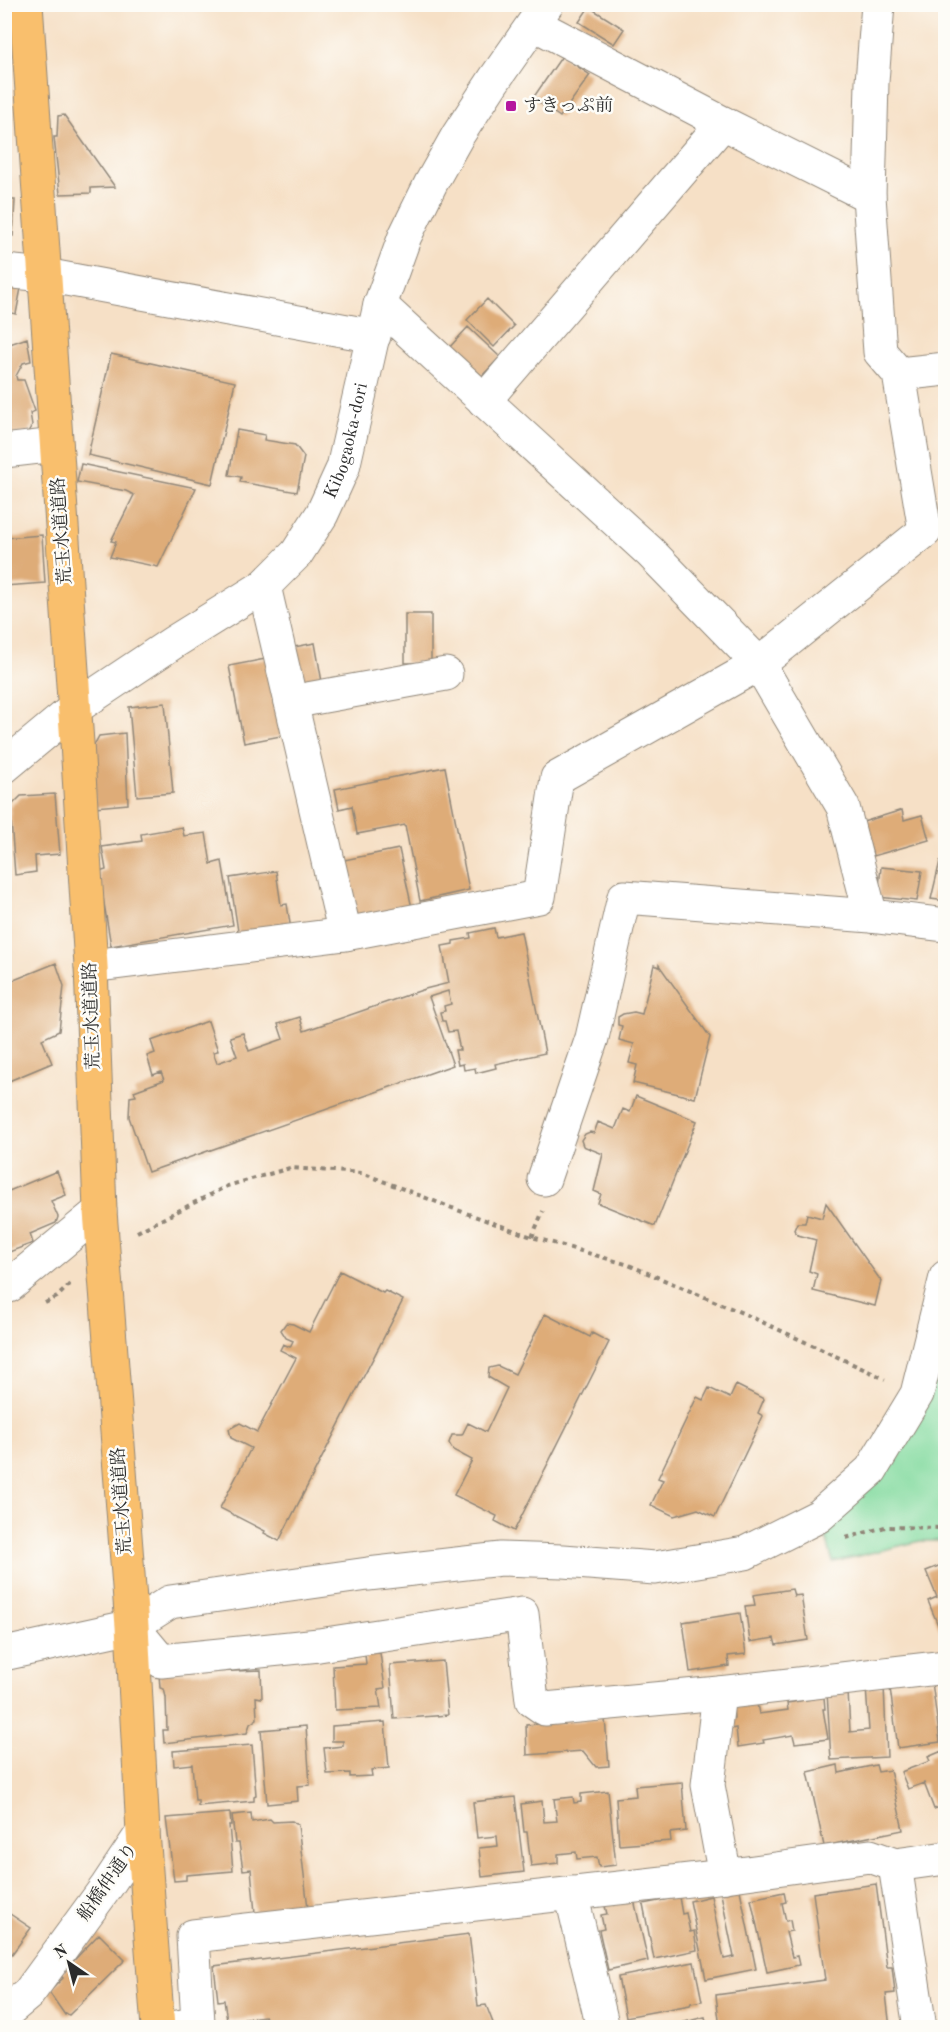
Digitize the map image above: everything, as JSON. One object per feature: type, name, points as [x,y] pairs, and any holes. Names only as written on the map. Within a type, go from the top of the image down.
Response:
[{"type":"main road","name":"荒玉水道道路","points":[[27,4],[75,708],[90,966],[100,1211],[132,1626],[143,1832],[159,2028]]},
{"type":"street","points":[[90,966],[345,934],[539,897],[557,778],[759,664],[935,535],[898,374],[880,352],[869,196],[872,82],[878,4]]},
{"type":"street","points":[[540,14],[723,123],[869,196]]},
{"type":"street","name":"Kibogaoka-dori","points":[[4,767],[75,708],[264,586],[297,553],[322,514],[343,468],[381,305],[405,236],[431,183],[494,80],[540,14]]},
{"type":"street","points":[[484,401],[723,123]]},
{"type":"street","points":[[4,270],[45,275],[374,336]]},
{"type":"street","points":[[381,305],[650,552],[759,664],[843,807],[871,916]]},
{"type":"street","points":[[898,374],[945,369]]},
{"type":"street","points":[[4,451],[56,445]]},
{"type":"street","points":[[264,586],[345,934]]},
{"type":"street","points":[[291,702],[446,674]]},
{"type":"street","points":[[544,1179],[592,1038],[624,897],[871,916],[945,925]]},
{"type":"street","points":[[4,1287],[9,1286],[100,1211]]},
{"type":"street","points":[[4,1654],[132,1626],[170,1602],[438,1565],[501,1559],[656,1568],[745,1553],[819,1516],[870,1470],[917,1394],[945,1277]]},
{"type":"street","points":[[132,1626],[161,1661],[319,1645],[522,1614],[532,1700],[545,1709],[719,1693],[945,1667]]},
{"type":"street","points":[[719,1693],[708,1785],[725,1875]]},
{"type":"street","name":"船橋仲通り","points":[[4,2014],[28,1994],[107,1887],[143,1832]]},
{"type":"street","points":[[152,1941],[725,1875],[870,1856],[895,1865],[945,1858]]},
{"type":"street","points":[[895,1865],[920,2028]]},
{"type":"street","points":[[572,1893],[603,2028]]},
{"type":"street","points":[[190,2026],[193,1936]]},
{"type":"path","points":[[154,1222],[227,1186],[290,1168],[363,1173],[532,1237],[627,1264],[747,1315],[917,1394]]},
{"type":"path","points":[[837,1541],[885,1527],[945,1528]]},
{"type":"green space","points":[[945,1288],[945,1541],[920,1541],[833,1562],[822,1523],[873,1474]]},
{"type":"building","points":[[589,7],[624,29],[614,44],[579,22]]},
{"type":"building","points":[[4,56],[9,56],[6,122],[4,121]]},
{"type":"building","points":[[562,56],[590,75],[560,117],[533,98]]},
{"type":"building","points":[[64,115],[115,187],[91,188],[91,193],[60,194],[54,137],[57,137],[58,116]]},
{"type":"building","points":[[4,192],[7,192],[7,200],[15,200],[13,236],[7,236],[7,251],[4,250]]},
{"type":"building","points":[[4,279],[22,283],[16,314],[4,311]]},
{"type":"building","points":[[487,299],[514,326],[494,347],[467,320]]},
{"type":"building","points":[[468,327],[500,357],[480,378],[448,349]]},
{"type":"building","points":[[27,338],[31,361],[23,363],[16,376],[17,380],[24,380],[35,411],[30,413],[32,425],[28,432],[4,436],[4,346]]},
{"type":"building","points":[[111,354],[235,382],[212,484],[88,455]]},
{"type":"building","points":[[237,430],[265,435],[264,440],[295,445],[304,457],[297,492],[240,482],[241,477],[229,475]]},
{"type":"building","points":[[81,464],[196,488],[158,567],[110,557],[116,542],[111,541],[134,495],[126,491],[77,482]]},
{"type":"building","points":[[42,535],[45,583],[4,586],[4,538]]},
{"type":"building","points":[[405,614],[431,614],[431,663],[405,663]]},
{"type":"building","points":[[315,643],[322,682],[301,686],[294,647]]},
{"type":"building","points":[[271,658],[286,735],[244,743],[229,666]]},
{"type":"building","points":[[165,703],[173,793],[137,796],[129,707]]},
{"type":"building","points":[[125,733],[128,804],[95,807],[90,753],[99,736]]},
{"type":"building","points":[[445,767],[469,890],[420,901],[405,825],[357,834],[352,806],[339,809],[335,789]]},
{"type":"building","points":[[55,794],[60,854],[35,856],[36,872],[15,875],[10,807],[21,796]]},
{"type":"building","points":[[902,810],[904,820],[922,815],[929,840],[873,856],[863,822]]},
{"type":"building","points":[[182,827],[184,836],[206,833],[211,864],[222,861],[233,925],[111,946],[99,872],[106,870],[102,847],[142,841],[141,834]]},
{"type":"building","points":[[399,849],[412,908],[352,922],[344,860]]},
{"type":"building","points":[[940,861],[946,862],[946,901],[931,899]]},
{"type":"building","points":[[881,867],[922,871],[917,901],[878,897]]},
{"type":"building","points":[[276,871],[281,905],[287,904],[291,930],[239,938],[230,878]]},
{"type":"building","points":[[494,928],[496,937],[521,932],[545,1053],[495,1064],[496,1068],[476,1073],[475,1068],[464,1070],[463,1064],[458,1065],[455,1050],[460,1050],[456,1031],[448,1032],[440,1012],[445,1011],[444,1006],[451,1004],[448,991],[429,997],[453,1065],[148,1172],[129,1117],[130,1097],[136,1096],[134,1091],[164,1080],[161,1072],[153,1075],[147,1056],[155,1053],[151,1041],[208,1021],[218,1051],[213,1052],[217,1063],[237,1056],[230,1037],[243,1033],[249,1051],[283,1039],[278,1024],[300,1017],[304,1031],[425,989],[449,983],[442,946],[453,944],[453,941],[471,938],[470,933]]},
{"type":"building","points":[[56,963],[64,986],[59,1031],[42,1039],[52,1063],[4,1083],[4,984]]},
{"type":"building","points":[[654,965],[659,967],[659,965],[710,1037],[695,1098],[633,1083],[637,1065],[629,1063],[634,1044],[619,1040],[622,1026],[618,1025],[618,1017],[634,1012],[642,1014]]},
{"type":"building","points":[[636,1096],[697,1121],[655,1226],[598,1203],[601,1194],[594,1191],[603,1154],[583,1146],[581,1140],[585,1134],[594,1133],[598,1122],[615,1129],[623,1109],[630,1112]]},
{"type":"building","points":[[57,1171],[66,1195],[51,1201],[58,1217],[56,1223],[30,1234],[33,1243],[4,1254],[4,1193]]},
{"type":"building","points":[[826,1203],[881,1281],[875,1306],[813,1291],[817,1274],[809,1271],[816,1240],[798,1235],[794,1230],[797,1223],[805,1223],[807,1214],[822,1218]]},
{"type":"building","points":[[340,1271],[383,1293],[385,1291],[403,1300],[279,1541],[264,1533],[265,1531],[220,1508],[251,1448],[231,1438],[229,1429],[240,1423],[257,1432],[296,1358],[280,1350],[283,1344],[290,1347],[293,1341],[286,1338],[281,1330],[286,1323],[309,1332]]},
{"type":"building","points":[[545,1314],[590,1337],[592,1333],[609,1342],[514,1531],[495,1521],[497,1516],[454,1495],[472,1460],[453,1450],[449,1443],[452,1435],[462,1435],[468,1423],[486,1432],[507,1388],[488,1377],[489,1368],[498,1366],[515,1374]]},
{"type":"building","points":[[736,1385],[764,1399],[758,1413],[763,1416],[715,1517],[698,1509],[674,1516],[651,1505],[663,1480],[658,1478],[697,1397],[703,1400],[709,1388],[730,1398]]},
{"type":"building","points":[[946,1563],[946,1636],[943,1637],[928,1601],[937,1597],[926,1571]]},
{"type":"building","points":[[792,1589],[794,1596],[801,1595],[808,1640],[776,1645],[774,1638],[750,1642],[745,1606],[755,1605],[753,1595]]},
{"type":"building","points":[[740,1613],[746,1654],[728,1656],[729,1666],[690,1672],[683,1622]]},
{"type":"building","points":[[380,1653],[385,1688],[378,1689],[381,1708],[335,1710],[333,1666],[366,1664],[365,1654]]},
{"type":"building","points":[[443,1661],[448,1715],[394,1719],[390,1665]]},
{"type":"building","points":[[261,1670],[262,1698],[256,1697],[257,1719],[250,1724],[247,1733],[164,1743],[163,1730],[167,1730],[166,1697],[164,1689],[160,1688],[159,1674]]},
{"type":"building","points":[[932,1682],[940,1742],[898,1748],[890,1688]]},
{"type":"building","points":[[884,1686],[887,1757],[831,1760],[827,1692],[848,1691],[850,1732],[869,1730],[866,1687]]},
{"type":"building","points":[[824,1697],[825,1709],[823,1709],[828,1739],[795,1743],[793,1735],[738,1747],[736,1728],[726,1730],[724,1720],[734,1718],[733,1707],[757,1704],[759,1714],[788,1710],[787,1703]]},
{"type":"building","points":[[605,1719],[609,1766],[596,1767],[583,1751],[527,1755],[526,1725]]},
{"type":"building","points":[[385,1722],[389,1768],[371,1770],[372,1776],[350,1777],[350,1773],[327,1774],[324,1748],[343,1746],[343,1741],[332,1741],[332,1726]]},
{"type":"building","points":[[306,1726],[310,1785],[297,1786],[298,1801],[267,1804],[261,1730]]},
{"type":"building","points":[[252,1745],[256,1795],[254,1801],[198,1806],[198,1800],[195,1800],[192,1764],[174,1766],[173,1751]]},
{"type":"building","points":[[942,1751],[946,1757],[946,1805],[934,1809],[924,1783],[908,1789],[901,1772],[930,1761],[928,1757]]},
{"type":"building","points":[[838,1765],[839,1773],[876,1765],[878,1772],[890,1770],[903,1830],[824,1846],[808,1772]]},
{"type":"building","points":[[682,1782],[686,1831],[670,1833],[671,1841],[619,1845],[616,1798],[636,1796],[635,1786]]},
{"type":"building","points":[[608,1791],[616,1865],[599,1867],[597,1857],[577,1859],[576,1852],[558,1854],[558,1863],[531,1866],[521,1804],[542,1801],[544,1822],[557,1821],[554,1799],[573,1797],[574,1803],[581,1802],[581,1794]]},
{"type":"building","points":[[515,1797],[524,1872],[482,1877],[479,1848],[498,1846],[497,1836],[477,1838],[473,1802]]},
{"type":"building","points":[[230,1813],[233,1871],[186,1875],[186,1880],[174,1881],[166,1818]]},
{"type":"building","points":[[251,1813],[252,1822],[270,1819],[273,1822],[292,1821],[298,1825],[308,1908],[255,1913],[251,1869],[243,1870],[239,1843],[235,1843],[232,1815]]},
{"type":"building","points":[[876,1884],[887,1967],[892,1967],[895,1993],[886,1994],[890,2028],[720,2028],[716,1995],[825,1980],[813,1893]]},
{"type":"building","points":[[740,1890],[756,1969],[706,1979],[690,1901],[711,1896],[724,1959],[734,1957],[721,1894]]},
{"type":"building","points":[[784,1892],[786,1902],[782,1903],[786,1921],[790,1920],[792,1931],[786,1932],[792,1957],[797,1956],[799,1965],[767,1972],[751,1899]]},
{"type":"building","points":[[633,1895],[648,1961],[608,1970],[599,1930],[604,1929],[601,1915],[607,1914],[604,1902]]},
{"type":"building","points":[[679,1897],[682,1914],[686,1913],[690,1932],[694,1931],[697,1950],[654,1959],[643,1904]]},
{"type":"building","points":[[4,1910],[31,1928],[4,1965]]},
{"type":"building","points":[[99,1934],[125,1960],[69,2015],[66,2013],[65,2015],[49,1992],[63,1978],[60,1975]]},
{"type":"building","points":[[469,1934],[478,2006],[486,2005],[495,2028],[272,2028],[265,2016],[227,2021],[224,2000],[218,2001],[214,1966]]},
{"type":"building","points":[[694,1962],[702,2001],[626,2017],[618,1977]]},
{"type":"building","points":[[705,2017],[708,2028],[664,2028],[664,2027]]},
{"type":"place","name":"すきっぷ前","points":[[511,106]]}]
